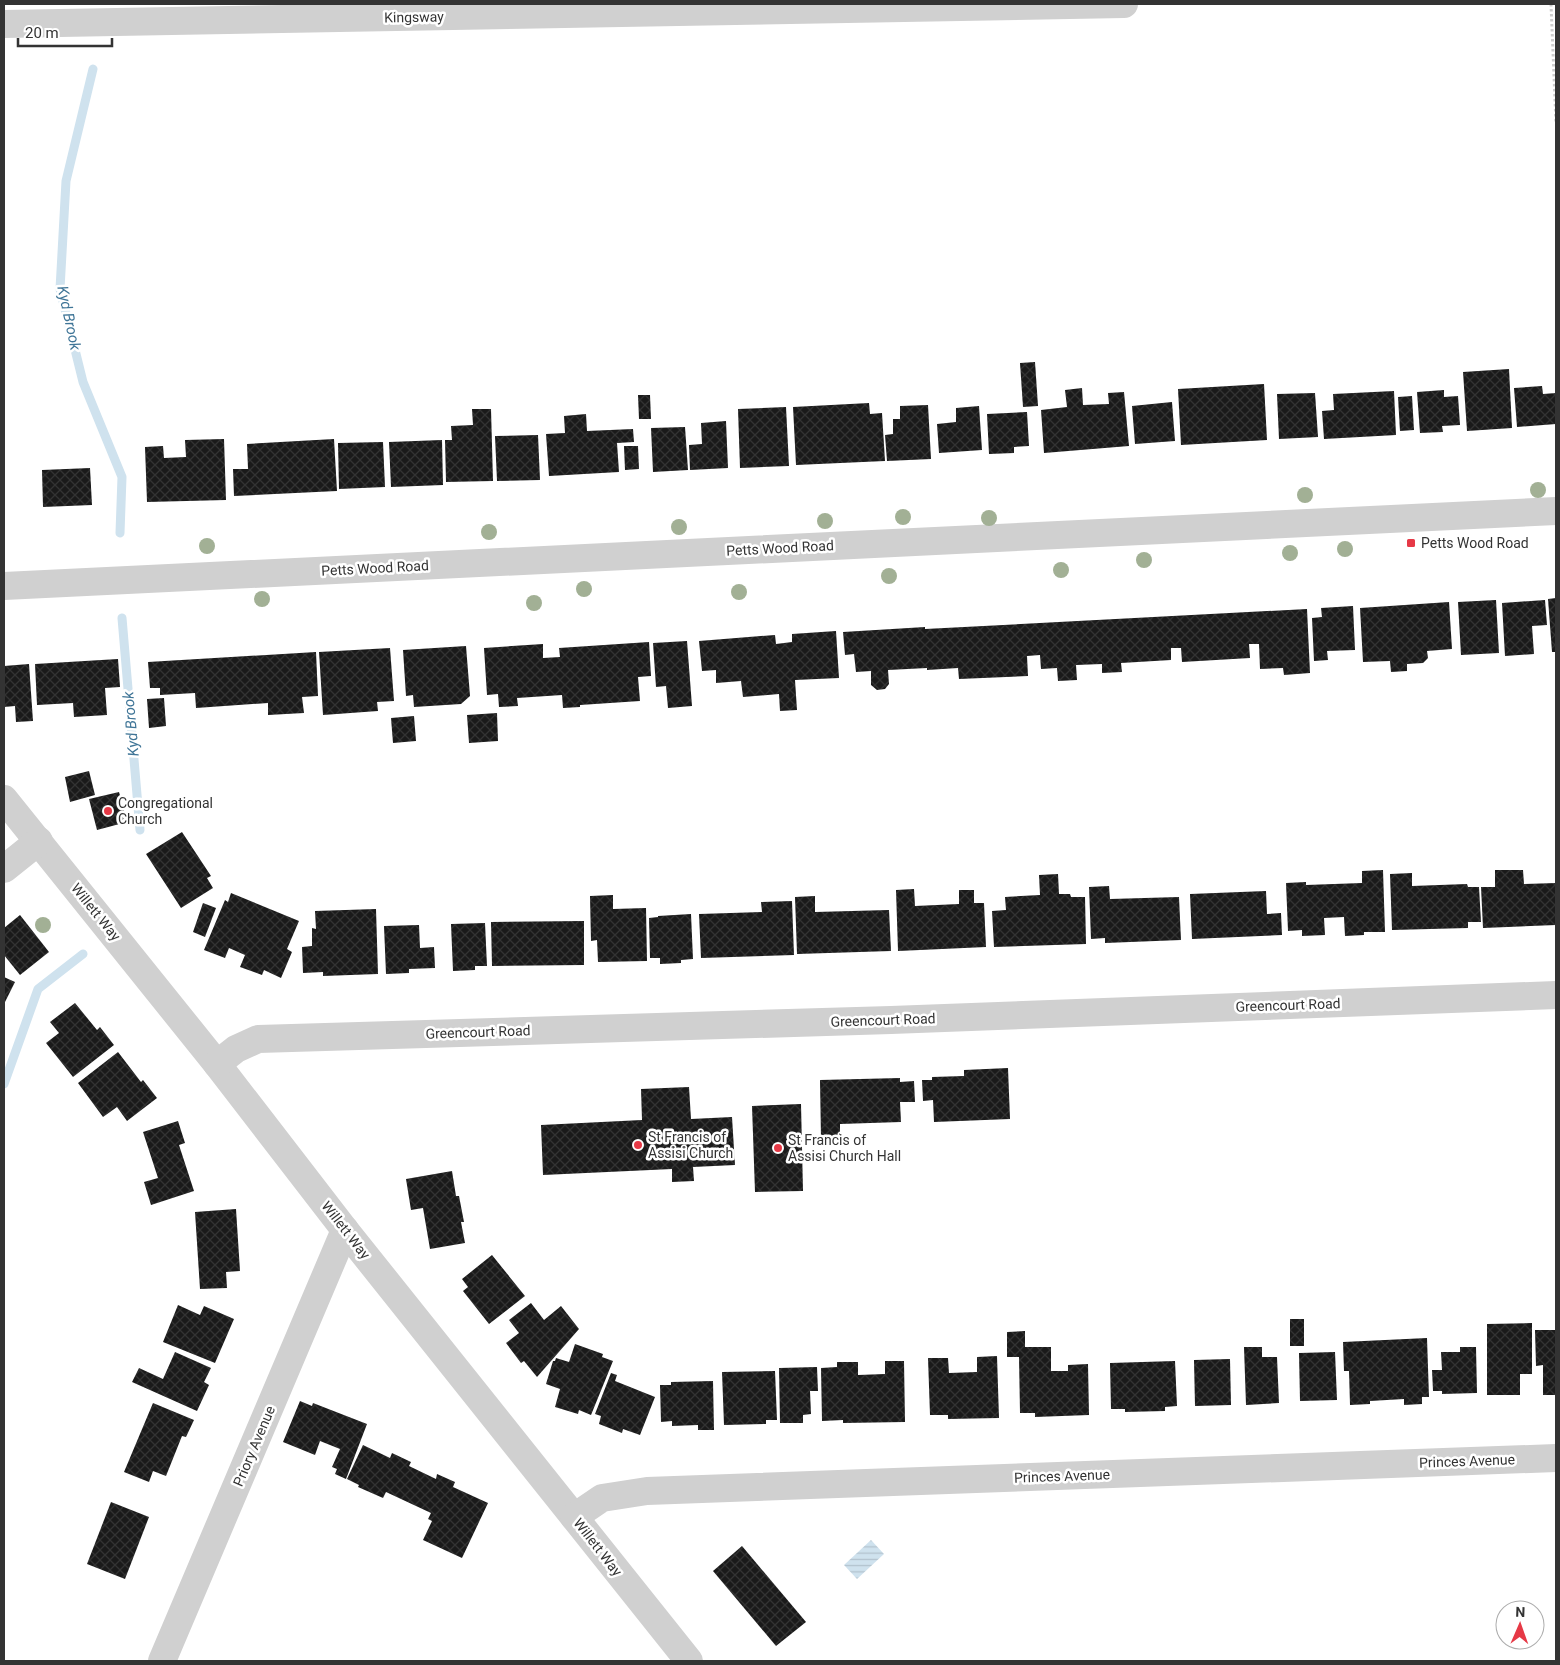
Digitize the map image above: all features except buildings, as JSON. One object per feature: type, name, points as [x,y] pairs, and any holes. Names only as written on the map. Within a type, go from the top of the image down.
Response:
[{"type":"street","name":"Kingsway","points":[[4,24],[1124,4]]},
{"type":"street","name":"Petts Wood Road","points":[[4,586],[1556,511]]},
{"type":"street","name":"Willett Way","points":[[4,799],[217,1064],[346,1230],[689,1661]]},
{"type":"street","points":[[4,869],[39,841]]},
{"type":"street","name":"Greencourt Road","points":[[217,1064],[236,1049],[258,1039],[890,1020],[1556,995]]},
{"type":"street","name":"Priory Avenue","points":[[162,1661],[346,1230]]},
{"type":"street","name":"Princes Avenue","points":[[574,1517],[602,1498],[647,1491],[1556,1458]]},
{"type":"path","points":[[1551,4],[1556,124]]},
{"type":"water","points":[[871,1540],[884,1554],[857,1579],[844,1565]]},
{"type":"waterway","name":"Kyd Brook","points":[[93,69],[66,181],[60,289],[83,382],[122,477],[120,533]]},
{"type":"waterway","name":"Kyd Brook","points":[[122,618],[140,830]]},
{"type":"waterway","name":"Kyd Brook","points":[[4,1084],[38,989],[83,954]]},
{"type":"place","name":"Petts Wood Road","points":[[1411,543]]},
{"type":"place","name":"Congregational Church","points":[[108,811]]},
{"type":"place","name":"St Francis of Assisi Church","points":[[638,1145]]},
{"type":"place","name":"St Francis of Assisi Church Hall","points":[[778,1148]]}]
